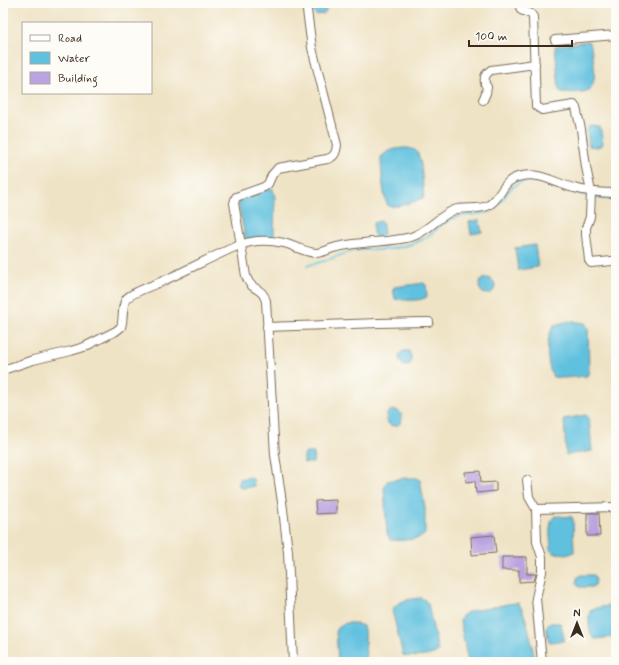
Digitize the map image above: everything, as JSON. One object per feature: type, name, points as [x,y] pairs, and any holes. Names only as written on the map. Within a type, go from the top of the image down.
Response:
[{"type":"street","points":[[293,662],[288,552],[275,455],[265,296],[247,281],[234,211],[234,200],[236,197],[264,187],[268,184],[272,175],[278,168],[327,159],[336,153],[337,145],[312,48],[306,3]]},
{"type":"street","points":[[519,3],[521,10],[532,14],[533,17],[536,102],[538,109],[542,110],[574,105],[576,108],[581,129],[591,192],[590,217],[586,228],[589,260],[591,263],[612,261]]},
{"type":"street","points":[[555,40],[616,35]]},
{"type":"street","points":[[483,100],[487,87],[484,84],[484,76],[491,70],[535,64]]},
{"type":"street","points":[[3,370],[33,360],[84,347],[116,331],[121,327],[125,303],[127,298],[132,294],[240,245],[250,242],[268,241],[283,243],[315,253],[355,244],[397,240],[410,237],[420,234],[439,218],[455,210],[486,207],[496,198],[504,185],[514,178],[522,176],[542,177],[591,192],[616,193]]},
{"type":"street","points":[[267,327],[429,322]]},
{"type":"street","points":[[528,480],[529,497],[536,509],[537,542],[542,557],[542,572],[536,598],[542,662]]},
{"type":"street","points":[[536,509],[616,507]]},
{"type":"water","points":[[311,3],[325,3],[326,12],[316,15],[313,12]]},
{"type":"water","points":[[588,41],[590,42],[594,68],[594,81],[592,86],[588,90],[582,92],[561,92],[559,89],[555,46]]},
{"type":"water","points":[[589,127],[600,127],[603,143],[597,147],[589,146],[587,131]]},
{"type":"water","points":[[401,148],[415,150],[419,156],[424,197],[411,203],[388,206],[384,190],[381,157],[387,152]]},
{"type":"water","points":[[270,188],[273,189],[275,197],[273,238],[246,239],[238,202],[243,198],[251,197]]},
{"type":"water","points":[[479,220],[482,232],[471,234],[469,222]]},
{"type":"water","points":[[380,221],[382,222],[384,233],[381,236],[376,237],[373,233],[373,223]]},
{"type":"water","points":[[535,245],[538,267],[518,270],[515,248]]},
{"type":"water","points":[[487,278],[494,283],[495,286],[490,293],[487,294],[480,289],[479,286],[484,279]]},
{"type":"water","points":[[424,283],[426,285],[427,297],[416,300],[395,299],[393,288]]},
{"type":"water","points":[[570,321],[585,323],[588,328],[589,371],[587,376],[563,378],[553,377],[548,358],[549,337],[554,325]]},
{"type":"water","points":[[409,351],[411,355],[411,362],[409,365],[404,366],[399,356],[401,352]]},
{"type":"water","points":[[391,410],[397,410],[402,415],[400,424],[397,426],[391,426],[386,421],[386,415]]},
{"type":"water","points":[[586,415],[589,418],[592,451],[566,455],[564,419]]},
{"type":"water","points":[[306,453],[314,453],[313,463],[304,463],[304,455]]},
{"type":"water","points":[[251,477],[253,479],[254,486],[243,488],[239,486],[239,479]]},
{"type":"water","points":[[405,478],[418,478],[420,480],[425,508],[425,534],[414,539],[390,540],[387,533],[384,488],[387,481]]},
{"type":"water","points":[[557,516],[572,517],[573,519],[574,552],[570,554],[554,553],[551,550],[550,526],[551,521]]},
{"type":"water","points":[[580,575],[594,575],[596,580],[595,585],[592,587],[579,587],[577,584],[577,578]]},
{"type":"water","points":[[421,598],[428,604],[438,651],[431,655],[403,655],[392,610],[401,602]]},
{"type":"water","points":[[518,603],[524,613],[535,662],[468,662],[460,621],[462,616],[475,610]]},
{"type":"water","points":[[607,606],[614,609],[615,637],[595,639],[590,630],[590,610]]},
{"type":"water","points":[[346,623],[354,623],[363,626],[365,635],[366,662],[338,662],[336,629]]},
{"type":"water","points":[[550,623],[561,624],[564,638],[563,641],[549,642],[546,627]]},
{"type":"building","points":[[480,471],[481,483],[496,482],[496,491],[476,493],[475,481],[466,482],[465,472]]},
{"type":"building","points":[[336,500],[336,513],[316,514],[315,501]]},
{"type":"building","points":[[587,513],[599,513],[600,536],[587,536]]},
{"type":"building","points":[[494,535],[496,553],[472,555],[471,537]]},
{"type":"building","points":[[502,557],[527,557],[527,574],[536,574],[534,581],[519,582],[519,570],[502,570]]},
{"type":"waterway","points":[[308,265],[358,250],[385,250],[413,244],[451,219],[460,216],[488,213],[499,204],[513,187],[522,182],[537,181],[560,188]]},
{"type":"waterway","points":[[570,191],[589,196]]},
{"type":"waterway","points":[[593,197],[606,199],[616,198]]}]
